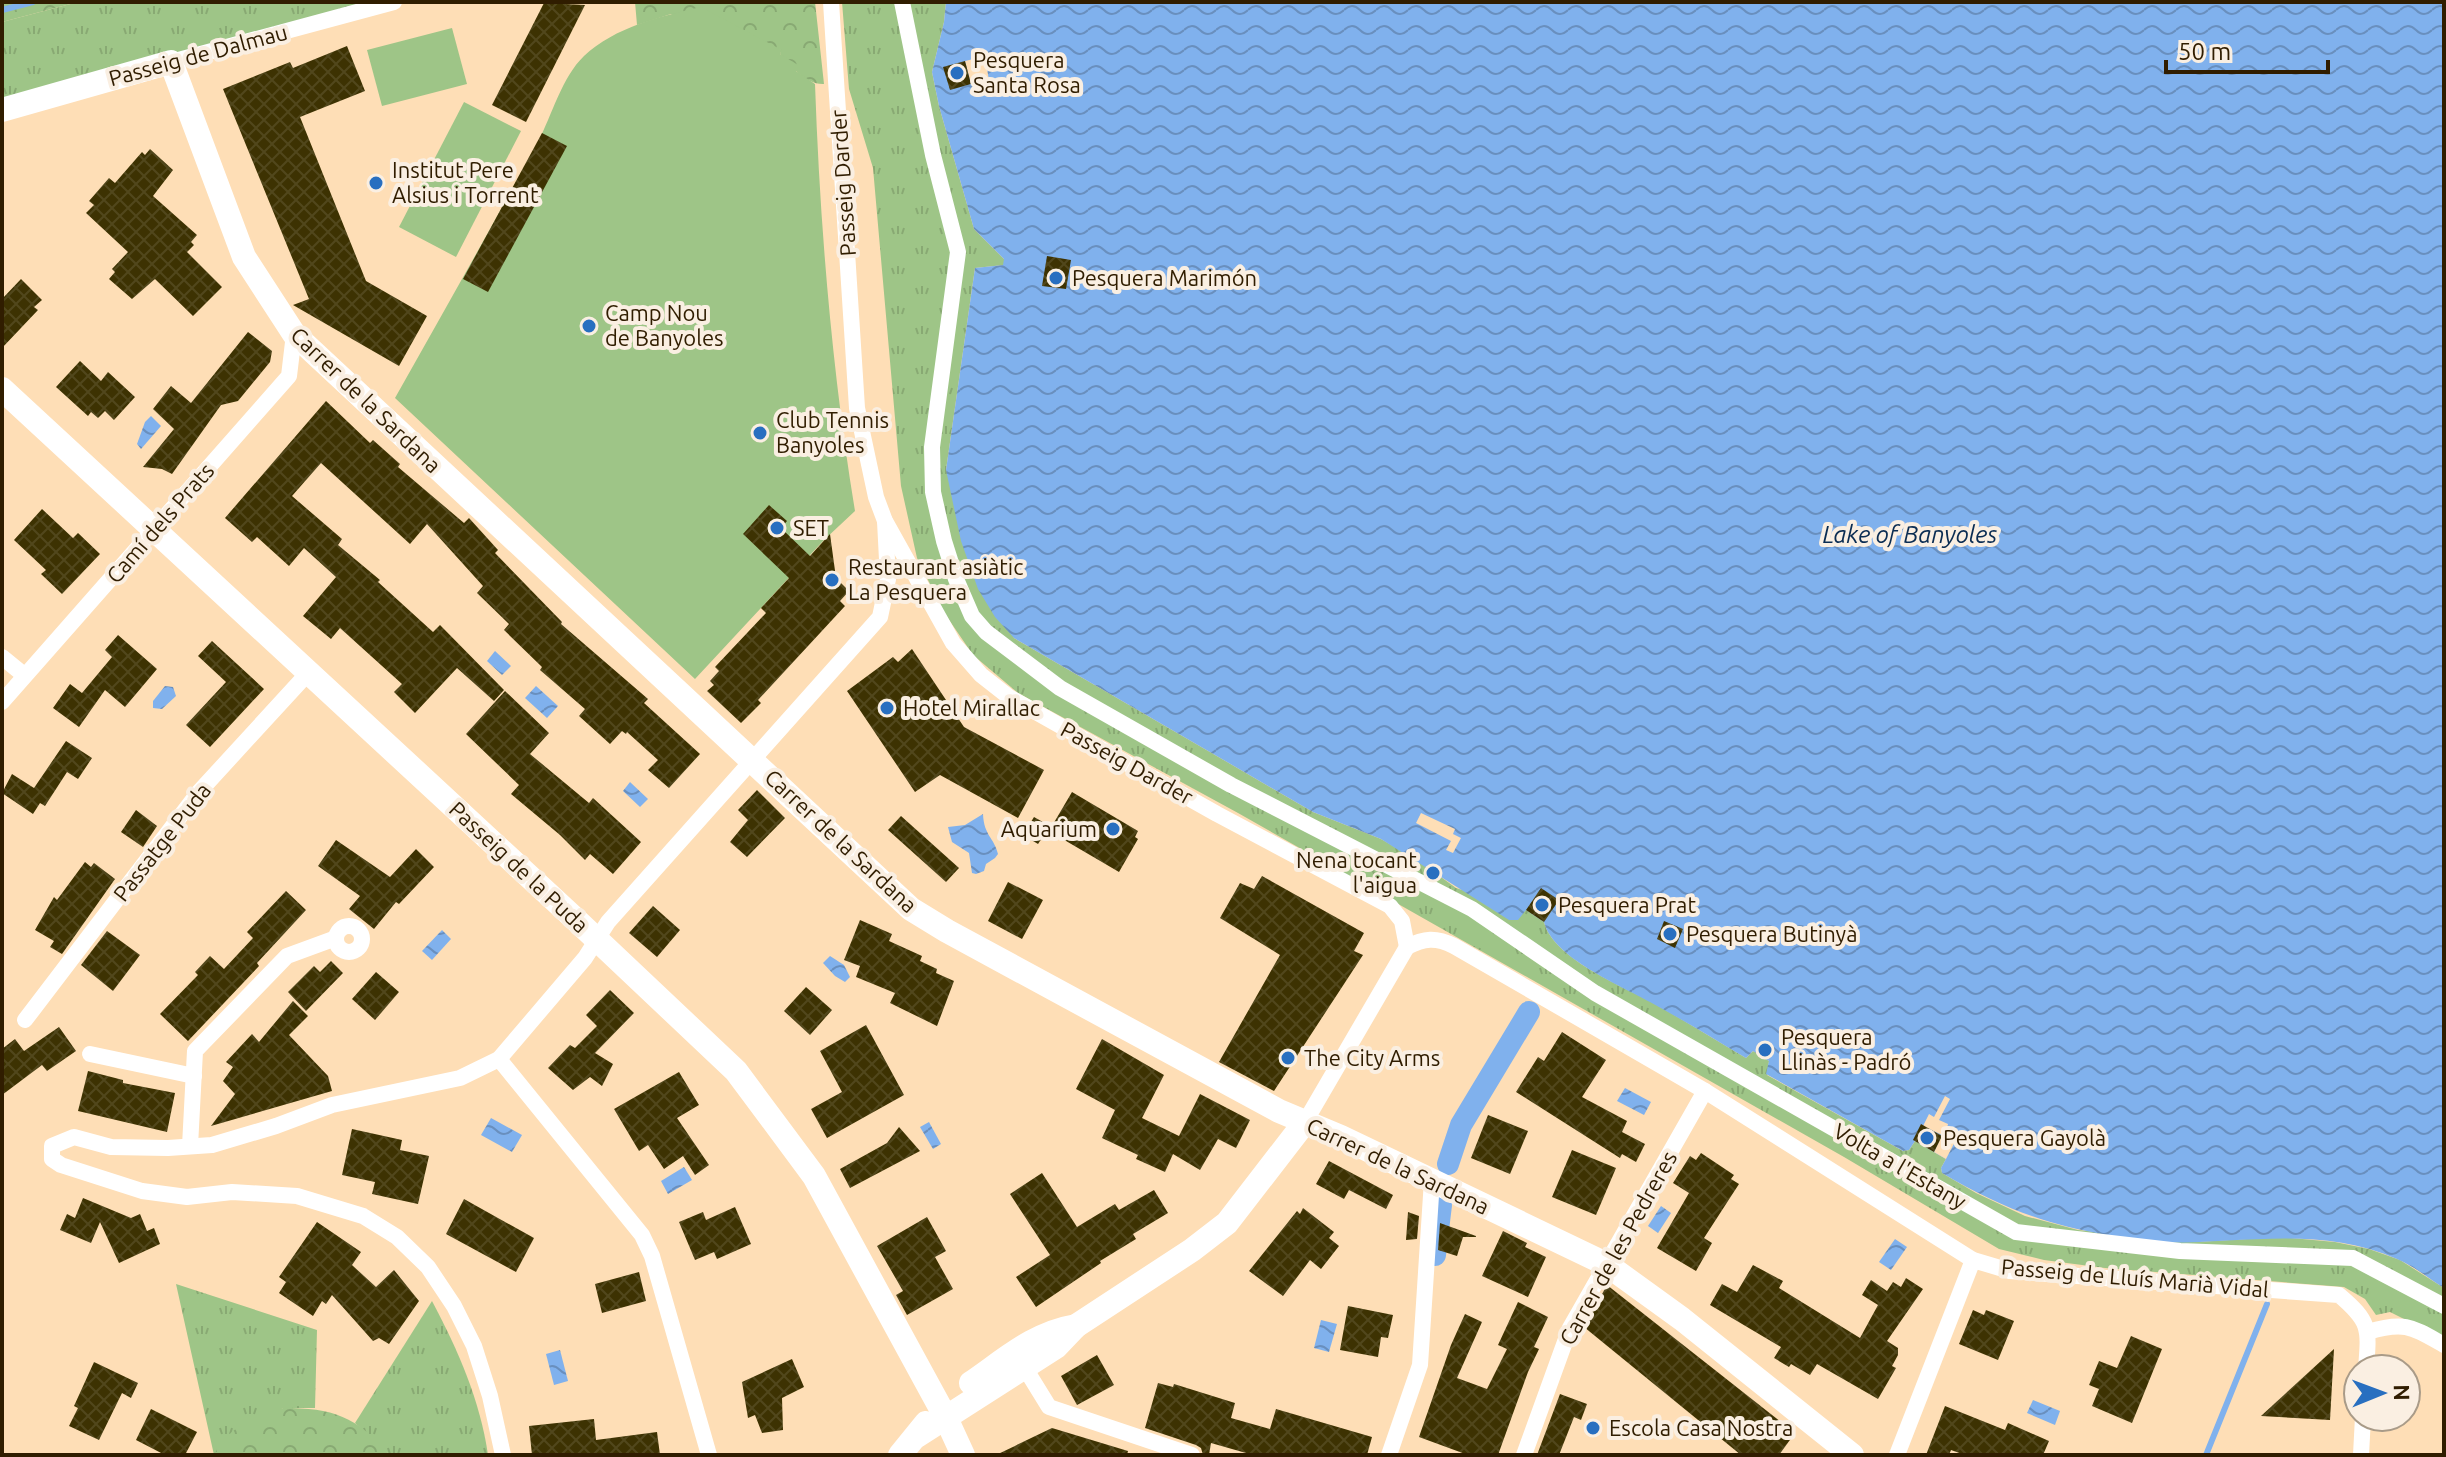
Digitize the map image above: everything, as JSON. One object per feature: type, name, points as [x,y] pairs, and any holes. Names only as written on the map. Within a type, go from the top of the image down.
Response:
[{"type":"main road","name":"Passeig de Dalmau","points":[[2,110],[171,62]]},
{"type":"main road","name":"Carrer de la Sardana","points":[[171,62],[244,257],[294,334],[911,909],[1279,1111],[1333,1133],[1606,1264],[1682,1319],[1852,1455]]},
{"type":"main road","name":"Passeig de la Puda","points":[[2,389],[736,1071],[814,1176],[963,1455]]},
{"type":"main road","points":[[900,1455],[942,1412],[1038,1337],[1067,1328],[1192,1250],[1227,1223],[1305,1122]]},
{"type":"main road","points":[[942,1412],[1056,1347],[1067,1328]]},
{"type":"street","name":"Passeig de Dalmau","points":[[171,62],[394,2]]},
{"type":"street","name":"Passeig Darder","points":[[831,2],[857,408],[876,497],[885,521],[953,643],[981,675],[1009,697],[1217,814],[1390,906],[1402,921],[1407,947]]},
{"type":"street","name":"Passeig Darder","points":[[902,2],[933,155],[958,252],[932,447],[933,492],[944,541],[972,616],[986,632],[1060,688],[1231,785],[1407,874]]},
{"type":"street","name":"Camí dels Prats","points":[[2,702],[289,376],[294,334]]},
{"type":"street","points":[[503,1455],[490,1396],[474,1346],[454,1306],[428,1267],[397,1237],[363,1216],[297,1196],[232,1192],[187,1197],[142,1191],[61,1165],[52,1159],[52,1146],[74,1137],[111,1147],[212,1145],[332,1105],[460,1078],[499,1059],[596,940],[880,617],[888,579],[885,521]]},
{"type":"street","points":[[2,657],[24,675]]},
{"type":"street","name":"Passatge Puda","points":[[25,1020],[198,793],[309,672]]},
{"type":"street","name":"Volta a l'Estany","points":[[1407,874],[1472,909],[1595,993],[2016,1232],[2180,1251],[2353,1258],[2444,1306]]},
{"type":"street","points":[[190,1146],[195,1051],[287,956],[336,938]]},
{"type":"street","points":[[1305,1122],[1407,947],[1427,939],[1442,940],[1454,946],[1705,1091]]},
{"type":"street","points":[[90,1054],[194,1076]]},
{"type":"street","points":[[499,1059],[642,1235],[652,1256],[709,1455]]},
{"type":"street","name":"Passeig de Lluís Marià Vidal","points":[[1705,1091],[1973,1260],[2010,1271],[2339,1295],[2360,1312],[2368,1332]]},
{"type":"street","name":"Carrer de les Pedreres","points":[[1524,1455],[1570,1328],[1705,1091]]},
{"type":"street","points":[[1389,1455],[1420,1365],[1432,1180]]},
{"type":"street","points":[[1897,1455],[1973,1260]]},
{"type":"street","points":[[2367,1353],[2368,1332],[2392,1325],[2413,1328],[2444,1345]]},
{"type":"street","points":[[1022,1364],[1049,1407],[1192,1455]]},
{"type":"street","points":[[2361,1455],[2362,1433]]},
{"type":"green space","points":[[2,2],[78,2],[2,22]]},
{"type":"green space","points":[[78,2],[371,2],[2,102],[2,22]]},
{"type":"green space","points":[[635,2],[815,2],[824,84],[799,74],[780,54],[781,50],[671,14],[637,25]]},
{"type":"green space","points":[[842,2],[946,2],[932,72],[939,106],[974,229],[1004,259],[1004,265],[975,268],[946,470],[1014,638],[1313,812],[1381,839],[1456,888],[1526,910],[1544,922],[1560,947],[1589,969],[1746,1058],[1753,1051],[1769,1061],[1767,1075],[1903,1151],[1909,1150],[1915,1141],[1946,1159],[1942,1173],[1976,1193],[2025,1216],[2078,1230],[2196,1242],[2281,1237],[2369,1249],[2400,1260],[2444,1288],[2444,1339],[2390,1312],[2376,1315],[2365,1299],[2344,1287],[2105,1268],[2044,1260],[1999,1249],[1844,1157],[1238,813],[1018,693],[973,655],[945,614],[917,558],[901,486],[873,168],[849,89]]},
{"type":"green space","name":"Camp Nou de Banyoles","points":[[701,7],[782,50],[780,54],[798,65],[796,71],[815,84],[828,299],[855,511],[824,540],[695,679],[395,398],[538,142],[563,85],[576,65],[596,46],[624,30]]},
{"type":"green space","points":[[452,28],[467,84],[382,106],[367,50]]},
{"type":"green space","points":[[464,102],[521,131],[456,257],[399,227]]},
{"type":"green space","points":[[176,1284],[317,1330],[315,1408],[283,1408],[214,1455]]},
{"type":"green space","points":[[432,1301],[467,1376],[480,1415],[488,1455],[390,1455],[355,1423]]},
{"type":"green space","points":[[283,1408],[316,1410],[342,1417],[366,1431],[390,1455],[214,1455],[234,1430],[252,1419]]},
{"type":"water","name":"Lake of Banyoles","points":[[946,2],[2444,2],[2444,1288],[2397,1259],[2367,1248],[2336,1242],[2274,1238],[2144,1242],[2041,1219],[1982,1195],[1942,1173],[1946,1159],[1915,1141],[1909,1150],[1903,1151],[1766,1074],[1769,1061],[1753,1051],[1746,1058],[1589,969],[1560,947],[1544,922],[1526,910],[1518,920],[1509,920],[1381,839],[1313,812],[1014,638],[995,617],[978,589],[961,541],[946,470],[975,268],[1003,265],[1004,259],[974,229],[939,106],[932,72]]},
{"type":"water","points":[[151,416],[161,426],[141,449],[137,444],[145,422]]},
{"type":"water","points":[[495,651],[511,666],[502,675],[487,661]]},
{"type":"water","points":[[165,686],[173,687],[176,696],[162,709],[153,708],[153,701]]},
{"type":"water","points":[[536,686],[558,706],[547,718],[525,698]]},
{"type":"water","points":[[630,782],[648,799],[640,807],[623,791]]},
{"type":"water","points":[[983,814],[985,827],[998,854],[986,864],[984,871],[976,874],[972,873],[969,853],[952,842],[948,827],[965,825]]},
{"type":"water","points":[[442,930],[451,939],[432,960],[422,951]]},
{"type":"water","points":[[830,956],[844,965],[850,977],[845,982],[823,963]]},
{"type":"water","points":[[1625,1088],[1651,1102],[1644,1115],[1617,1101]]},
{"type":"water","points":[[491,1118],[522,1135],[512,1152],[481,1135]]},
{"type":"water","points":[[929,1122],[941,1144],[933,1149],[920,1127]]},
{"type":"water","points":[[684,1167],[692,1180],[668,1194],[661,1181]]},
{"type":"water","points":[[1661,1206],[1671,1213],[1658,1233],[1648,1226]]},
{"type":"water","points":[[1895,1239],[1907,1247],[1891,1270],[1879,1262]]},
{"type":"water","points":[[1321,1320],[1337,1324],[1329,1352],[1314,1348]]},
{"type":"water","points":[[560,1350],[568,1381],[554,1385],[546,1354]]},
{"type":"water","points":[[2033,1400],[2060,1411],[2055,1425],[2027,1413]]},
{"type":"pier","points":[[985,58],[989,80],[971,84],[965,61]]},
{"type":"pier","points":[[1421,813],[1455,829],[1453,834],[1461,838],[1453,853],[1446,850],[1451,841],[1416,823]]},
{"type":"pier","points":[[1945,1096],[1950,1099],[1939,1120],[1959,1134],[1946,1159],[1934,1152],[1942,1135],[1923,1126],[1929,1114],[1934,1117]]},
{"type":"building","points":[[544,3],[585,5],[526,122],[492,105]]},
{"type":"building","points":[[347,46],[365,91],[300,117],[366,281],[427,316],[399,366],[293,305],[309,299],[223,89],[290,62],[293,68]]},
{"type":"building","name":"Pesquera Santa Rosa","points":[[965,61],[971,84],[950,90],[943,67]]},
{"type":"building","points":[[542,133],[567,146],[488,292],[463,279]]},
{"type":"building","points":[[150,149],[173,170],[153,196],[197,235],[191,242],[194,245],[187,252],[222,287],[193,316],[155,279],[132,299],[109,279],[115,272],[112,269],[128,252],[86,213],[94,205],[89,201],[109,178],[115,183],[142,152],[145,155]]},
{"type":"building","name":"Pesquera Marimón","points":[[1047,256],[1071,260],[1066,289],[1042,286]]},
{"type":"building","points":[[21,279],[42,300],[34,307],[38,310],[2,348],[2,299]]},
{"type":"building","points":[[248,332],[272,351],[270,362],[238,401],[221,405],[172,474],[162,469],[143,467],[174,429],[153,409],[171,386],[191,403]]},
{"type":"building","points":[[80,361],[101,381],[108,372],[135,397],[114,420],[105,411],[98,418],[91,412],[88,416],[56,387]]},
{"type":"building","points":[[326,401],[464,523],[469,518],[498,550],[495,553],[561,624],[648,699],[644,703],[700,754],[669,788],[648,770],[658,760],[627,732],[622,731],[610,744],[579,716],[585,709],[540,670],[542,667],[504,630],[509,624],[477,593],[483,586],[427,524],[410,544],[321,463],[292,496],[342,539],[338,545],[380,580],[378,582],[433,632],[440,625],[504,690],[494,701],[457,668],[415,713],[394,692],[402,684],[340,628],[331,639],[303,616],[336,577],[304,548],[289,566],[257,537],[252,542],[225,518]]},
{"type":"building","points":[[769,505],[787,521],[781,528],[810,556],[830,534],[836,578],[849,591],[840,601],[845,606],[758,700],[761,703],[741,723],[707,691],[714,685],[710,681],[719,671],[715,667],[766,613],[761,608],[789,578],[743,534]]},
{"type":"building","points":[[42,509],[73,538],[78,533],[100,554],[62,594],[41,574],[46,570],[14,540]]},
{"type":"building","points":[[118,635],[157,669],[125,707],[105,690],[79,727],[53,708],[70,684],[82,693],[112,657],[105,650]]},
{"type":"building","points":[[212,641],[264,689],[210,747],[186,725],[226,682],[198,656]]},
{"type":"building","points":[[912,649],[964,727],[1044,770],[1018,818],[940,775],[915,792],[847,691],[893,657],[898,662]]},
{"type":"building","points":[[505,691],[549,733],[530,754],[589,803],[593,798],[641,842],[613,874],[590,854],[585,860],[511,794],[519,785],[466,734]]},
{"type":"building","points":[[66,741],[92,758],[78,779],[67,772],[45,806],[40,803],[33,814],[2,793],[12,774],[34,788]]},
{"type":"building","points":[[757,790],[785,818],[747,857],[730,842],[748,820],[738,810]]},
{"type":"building","points":[[1072,792],[1138,831],[1135,837],[1138,839],[1119,872],[1049,831]]},
{"type":"building","points":[[136,810],[157,826],[143,847],[121,832]]},
{"type":"building","points":[[901,816],[959,868],[946,882],[888,830]]},
{"type":"building","points":[[1034,817],[1050,826],[1038,844],[1023,835]]},
{"type":"building","points":[[336,840],[390,877],[416,849],[434,867],[399,904],[396,902],[374,929],[349,909],[360,896],[318,866]]},
{"type":"building","points":[[85,862],[91,867],[94,863],[115,879],[62,954],[50,947],[54,941],[35,930],[54,897],[57,900]]},
{"type":"building","points":[[1262,876],[1364,933],[1354,951],[1363,955],[1274,1091],[1219,1062],[1280,955],[1220,918],[1240,883],[1254,889]]},
{"type":"building","points":[[1008,882],[1043,900],[1022,939],[988,921]]},
{"type":"building","name":"Pesquera Prat","points":[[1541,888],[1559,900],[1544,922],[1526,910]]},
{"type":"building","points":[[286,891],[306,910],[257,963],[259,966],[188,1041],[160,1014],[198,975],[195,972],[210,956],[224,969],[253,938],[247,932]]},
{"type":"building","points":[[653,906],[680,930],[657,957],[629,933]]},
{"type":"building","points":[[860,920],[892,934],[889,941],[922,956],[920,961],[954,981],[937,1026],[890,1003],[895,993],[856,977],[860,966],[844,960]]},
{"type":"building","name":"Pesquera Butinyà","points":[[1664,921],[1683,929],[1675,948],[1657,939]]},
{"type":"building","points":[[107,931],[140,955],[113,991],[81,965]]},
{"type":"building","points":[[331,961],[343,973],[306,1011],[288,992],[314,966],[320,972]]},
{"type":"building","points":[[376,972],[399,992],[375,1020],[352,999]]},
{"type":"building","points":[[806,987],[832,1010],[810,1035],[784,1011]]},
{"type":"building","points":[[610,990],[634,1013],[595,1053],[613,1064],[602,1086],[590,1077],[573,1090],[548,1068],[570,1045],[575,1048],[597,1026],[586,1015]]},
{"type":"building","points":[[293,1001],[308,1016],[289,1035],[328,1076],[332,1091],[211,1126],[235,1094],[223,1081],[233,1067],[226,1062],[252,1034],[259,1042]]},
{"type":"building","points":[[866,1025],[904,1095],[827,1138],[811,1109],[842,1092],[820,1051]]},
{"type":"building","points":[[59,1027],[76,1051],[47,1071],[42,1065],[2,1095],[2,1049],[15,1039],[24,1051]]},
{"type":"building","points":[[1562,1032],[1606,1060],[1582,1097],[1627,1121],[1622,1132],[1645,1144],[1636,1162],[1622,1154],[1620,1158],[1516,1092],[1538,1057],[1544,1061]]},
{"type":"building","points":[[1102,1039],[1164,1075],[1142,1118],[1179,1136],[1200,1094],[1250,1120],[1236,1148],[1218,1139],[1200,1170],[1173,1154],[1165,1172],[1102,1138],[1115,1110],[1076,1089]]},
{"type":"building","points":[[88,1071],[123,1080],[123,1083],[175,1093],[167,1132],[78,1111]]},
{"type":"building","points":[[679,1072],[699,1105],[677,1118],[709,1165],[695,1175],[683,1156],[664,1169],[648,1145],[639,1151],[614,1109]]},
{"type":"building","points":[[1488,1115],[1528,1131],[1510,1174],[1471,1158]]},
{"type":"building","name":"Pesquera Gayolà","points":[[1921,1124],[1942,1136],[1934,1152],[1913,1140]]},
{"type":"building","points":[[899,1127],[920,1151],[850,1188],[840,1169],[887,1143]]},
{"type":"building","points":[[352,1129],[402,1140],[400,1150],[429,1156],[418,1204],[372,1194],[375,1182],[342,1175]]},
{"type":"building","points":[[1572,1150],[1616,1168],[1596,1215],[1552,1197]]},
{"type":"building","points":[[1701,1153],[1734,1175],[1731,1179],[1739,1184],[1704,1238],[1712,1243],[1696,1271],[1657,1248],[1689,1193],[1673,1183],[1690,1156],[1696,1160]]},
{"type":"building","points":[[1329,1161],[1393,1195],[1386,1209],[1349,1190],[1344,1199],[1316,1184]]},
{"type":"building","points":[[1042,1173],[1077,1227],[1115,1204],[1119,1210],[1154,1190],[1168,1213],[1133,1234],[1136,1239],[1036,1307],[1016,1277],[1050,1255],[1010,1194]]},
{"type":"building","points":[[83,1198],[131,1218],[140,1214],[147,1231],[154,1228],[160,1244],[119,1263],[100,1222],[91,1243],[60,1230],[67,1214],[75,1218]]},
{"type":"building","points":[[464,1199],[534,1238],[516,1272],[446,1234]]},
{"type":"building","points":[[735,1207],[751,1244],[717,1259],[714,1252],[695,1260],[679,1222],[703,1212],[706,1220]]},
{"type":"building","points":[[1303,1208],[1334,1232],[1329,1238],[1339,1246],[1321,1269],[1310,1260],[1283,1296],[1249,1271],[1297,1211],[1300,1214]]},
{"type":"building","points":[[1408,1212],[1419,1216],[1417,1239],[1406,1240]]},
{"type":"building","points":[[927,1217],[946,1251],[935,1257],[953,1289],[907,1315],[896,1295],[903,1291],[877,1246]]},
{"type":"building","points":[[317,1222],[361,1252],[352,1265],[376,1287],[394,1270],[419,1301],[389,1344],[379,1338],[373,1341],[332,1295],[326,1304],[322,1301],[313,1316],[279,1293],[286,1282],[279,1277]]},
{"type":"building","points":[[1440,1223],[1476,1237],[1463,1237],[1457,1256],[1438,1250]]},
{"type":"building","points":[[1503,1231],[1546,1257],[1528,1297],[1482,1276]]},
{"type":"building","points":[[1753,1265],[1783,1281],[1779,1288],[1860,1338],[1878,1305],[1862,1295],[1871,1280],[1887,1291],[1893,1282],[1901,1287],[1906,1278],[1923,1289],[1887,1341],[1898,1348],[1892,1366],[1896,1368],[1878,1399],[1817,1364],[1810,1375],[1791,1364],[1789,1367],[1774,1358],[1781,1347],[1710,1305],[1722,1284],[1737,1292]]},
{"type":"building","points":[[639,1272],[646,1301],[602,1313],[595,1284]]},
{"type":"building","points":[[1607,1285],[1795,1433],[1779,1455],[1741,1455],[1584,1327]]},
{"type":"building","points":[[1518,1302],[1548,1317],[1534,1347],[1539,1349],[1498,1455],[1468,1455],[1419,1437],[1465,1314],[1482,1322],[1457,1378],[1487,1389],[1507,1349],[1498,1345]]},
{"type":"building","points":[[1348,1306],[1393,1315],[1388,1338],[1381,1337],[1378,1357],[1340,1350]]},
{"type":"building","points":[[1973,1310],[1984,1315],[1986,1310],[2014,1321],[1998,1360],[1959,1344]]},
{"type":"building","points":[[2131,1336],[2162,1349],[2132,1423],[2092,1406],[2099,1389],[2089,1385],[2099,1361],[2117,1368]]},
{"type":"building","points":[[2334,1349],[2330,1420],[2261,1416]]},
{"type":"building","points":[[1097,1355],[1114,1385],[1077,1405],[1061,1376]]},
{"type":"building","points":[[792,1359],[804,1387],[782,1398],[783,1430],[762,1433],[755,1415],[748,1418],[742,1382]]},
{"type":"building","points":[[94,1362],[138,1383],[131,1398],[122,1393],[99,1440],[69,1426],[78,1408],[74,1406]]},
{"type":"building","points":[[1158,1383],[1173,1387],[1174,1384],[1235,1403],[1231,1418],[1270,1429],[1276,1409],[1372,1437],[1367,1455],[1253,1455],[1211,1443],[1209,1455],[1203,1455],[1196,1445],[1145,1428]]},
{"type":"building","points":[[1560,1394],[1587,1404],[1581,1420],[1574,1417],[1559,1455],[1537,1455]]},
{"type":"building","points":[[1945,1406],[2005,1430],[2008,1423],[2049,1441],[2043,1455],[1965,1455],[1951,1450],[1949,1455],[1926,1455]]},
{"type":"building","points":[[151,1409],[197,1432],[185,1455],[165,1455],[136,1440]]},
{"type":"building","points":[[594,1419],[596,1440],[657,1432],[660,1455],[532,1455],[529,1426]]},
{"type":"building","points":[[1052,1428],[1128,1451],[1127,1455],[996,1455]]},
{"type":"waterway","points":[[2,10],[33,2]]},
{"type":"waterway","points":[[1448,1164],[1461,1125],[1529,1012]]},
{"type":"waterway","points":[[1435,1255],[1441,1205]]},
{"type":"waterway","points":[[2206,1455],[2267,1304]]},
{"type":"place","name":"Pesquera Santa Rosa","points":[[957,73]]},
{"type":"place","name":"Institut Pere Alsius i Torrent","points":[[376,183]]},
{"type":"place","name":"Pesquera Marimón","points":[[1056,278]]},
{"type":"place","name":"Camp Nou de Banyoles","points":[[589,326]]},
{"type":"place","name":"Club Tennis Banyoles","points":[[760,433]]},
{"type":"place","name":"SET","points":[[777,528]]},
{"type":"place","name":"Restaurant asiàtic La Pesquera","points":[[832,580]]},
{"type":"place","name":"Hotel Mirallac","points":[[887,708]]},
{"type":"place","name":"Aquarium","points":[[1113,829]]},
{"type":"place","name":"Nena tocant l'aigua","points":[[1433,873]]},
{"type":"place","name":"Pesquera Prat","points":[[1542,905]]},
{"type":"place","name":"Pesquera Butinyà","points":[[1670,934]]},
{"type":"place","name":"Pesquera Llinàs - Padró","points":[[1765,1050]]},
{"type":"place","name":"The City Arms","points":[[1288,1058]]},
{"type":"place","name":"Pesquera Gayolà","points":[[1927,1138]]},
{"type":"place","name":"Escola Casa Nostra","points":[[1593,1428]]}]
